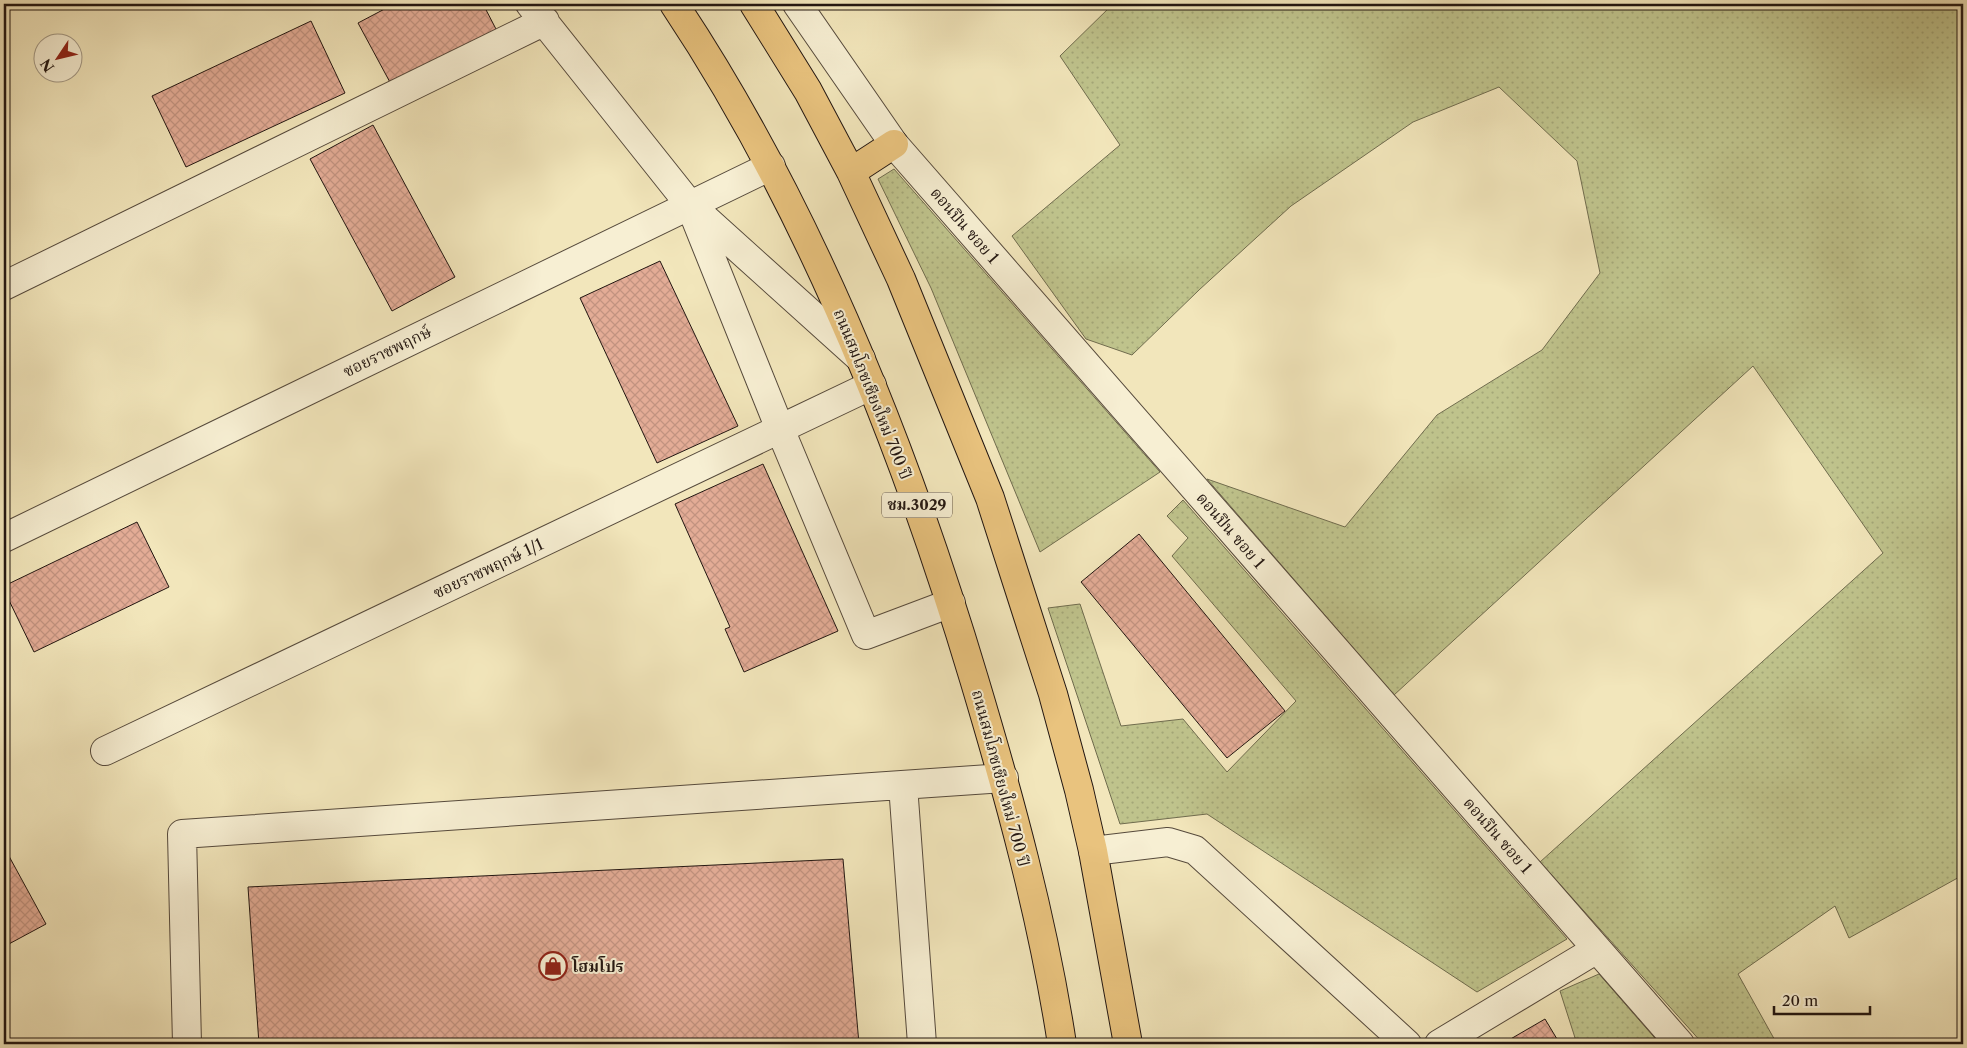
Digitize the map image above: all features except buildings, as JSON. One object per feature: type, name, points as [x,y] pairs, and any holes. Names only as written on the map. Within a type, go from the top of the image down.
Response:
[{"type":"main road","name":"ถนนสมโภชเชียงใหม่ 700 ปี","points":[[674,4],[771,166],[816,257],[872,385],[951,603],[1004,778],[1052,980],[1062,1044]]},
{"type":"main road","points":[[756,5],[808,91],[851,172],[901,279],[990,498],[1053,694],[1093,851],[1128,1044]]},
{"type":"main road","points":[[851,172],[894,144]]},
{"type":"street","name":"ดอนปิน ซอย 1","points":[[797,4],[894,144],[1680,1044]]},
{"type":"street","points":[[4,286],[538,13],[690,205],[861,359]]},
{"type":"street","name":"ซอยราชพฤกษ์","points":[[4,538],[771,166]]},
{"type":"street","points":[[690,205],[780,429],[866,635],[951,603]]},
{"type":"street","name":"ซอยราชพฤกษ์ 1/1","points":[[105,750],[872,385]]},
{"type":"street","points":[[187,1044],[182,834],[1004,778]]},
{"type":"street","points":[[902,785],[922,1044]]},
{"type":"street","points":[[1093,851],[1168,842],[1195,850],[1407,1044]]},
{"type":"street","points":[[1439,1044],[1597,949]]},
{"type":"green space","points":[[1113,4],[1963,4],[1963,875],[1849,938],[1835,906],[1738,974],[1777,1044],[1703,1044],[1540,862],[1883,553],[1753,366],[1394,695],[1207,479],[1345,527],[1437,415],[1542,350],[1600,273],[1577,161],[1499,87],[1413,122],[1291,206],[1199,290],[1132,355],[1086,339],[1012,236],[1120,145],[1060,56]]},
{"type":"green space","points":[[894,169],[1160,472],[1040,552],[931,288],[878,179]]},
{"type":"green space","points":[[1183,500],[1567,939],[1477,992],[1207,814],[1120,824],[1048,608],[1080,604],[1121,726],[1183,719],[1227,772],[1296,701],[1172,556],[1188,538],[1167,516]]},
{"type":"green space","points":[[1599,974],[1660,1044],[1577,1044],[1560,991]]},
{"type":"place","name":"โฮมโปร","points":[[553,966]]}]
